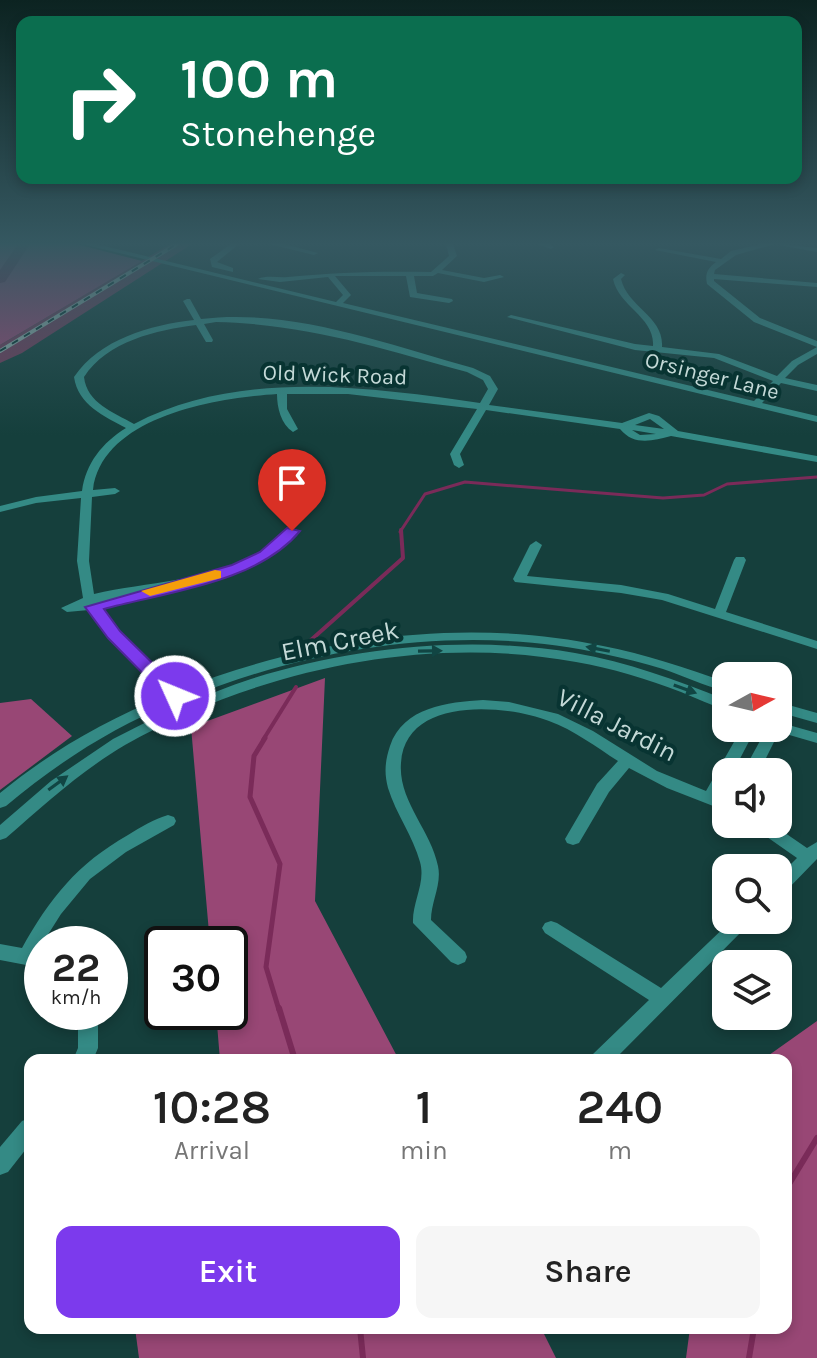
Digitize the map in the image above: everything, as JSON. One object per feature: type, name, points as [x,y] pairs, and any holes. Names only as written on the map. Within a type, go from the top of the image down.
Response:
[{"type":"street","points":[[191,307],[209,340]]},
{"type":"street","name":"Orsinger Lane","points":[[347,307],[817,419]]},
{"type":"street","points":[[637,307],[658,333],[657,350]]},
{"type":"street","points":[[740,307],[757,320],[817,347],[795,363],[755,405]]},
{"type":"street","points":[[511,317],[657,350],[716,356],[779,380],[817,388]]},
{"type":"street","points":[[134,428],[89,400],[81,389],[79,377],[91,360],[122,342],[162,327],[198,320],[239,318],[284,323],[470,370],[491,384],[491,395],[455,454],[459,465]]},
{"type":"street","points":[[282,391],[282,409],[293,429]]},
{"type":"street","name":"Old Wick Road","points":[[180,702],[114,634],[92,602],[82,559],[87,494],[89,476],[100,456],[134,428],[206,400],[282,391],[340,391],[674,432],[817,459]]},
{"type":"street","points":[[0,509],[115,491]]},
{"type":"street","points":[[92,602],[141,595],[159,587],[248,564],[265,556],[292,531]]},
{"type":"street","points":[[536,545],[519,579],[621,589],[720,612],[817,645]]},
{"type":"street","points":[[720,612],[740,560]]},
{"type":"street","name":"Elm Creek","points":[[0,802],[58,757],[99,732],[312,653],[387,639],[449,635],[552,640],[641,658],[712,682]]},
{"type":"street","name":"Elm Creek","points":[[0,834],[34,800],[180,702],[322,665],[421,651],[555,654],[642,674],[712,700]]},
{"type":"street","name":"Villa Jardin","points":[[458,957],[422,923],[430,864],[393,775],[393,758],[408,726],[437,709],[460,706],[531,711],[573,726],[627,761],[710,799]]},
{"type":"street","points":[[792,713],[817,718]]},
{"type":"street","points":[[792,732],[817,738]]},
{"type":"street","points":[[710,799],[741,742]]},
{"type":"street","points":[[573,839],[603,788],[627,761]]},
{"type":"street","points":[[47,926],[54,907],[87,870],[133,838],[168,821]]},
{"type":"street","points":[[786,838],[812,852],[792,873]]},
{"type":"street","points":[[551,928],[661,998]]},
{"type":"street","points":[[606,1054],[729,934]]},
{"type":"street","points":[[0,952],[24,956]]},
{"type":"street","points":[[86,1054],[88,1030]]},
{"type":"street","points":[[0,1164],[24,1135]]},
{"type":"shaded area","points":[[0,307],[64,307],[0,345]]},
{"type":"shaded area","points":[[63,307],[93,307],[22,353],[0,363],[0,345]]},
{"type":"shaded area","points":[[325,678],[315,901],[396,1054],[220,1054],[218,1030],[248,1030],[248,926],[208,926],[191,727]]},
{"type":"shaded area","points":[[31,699],[72,736],[0,790],[0,703]]},
{"type":"shaded area","points":[[817,1021],[817,1358],[686,1358],[689,1334],[792,1334],[792,1054],[770,1054]]},
{"type":"shaded area","points":[[136,1334],[544,1334],[556,1358],[139,1358]]},
{"type":"waterway","points":[[401,530],[425,494],[465,482],[663,498],[704,495],[727,484],[817,477]]},
{"type":"waterway","points":[[311,640],[403,558],[401,530]]},
{"type":"waterway","points":[[263,740],[296,687]]},
{"type":"waterway","points":[[265,738],[254,756],[250,797],[280,864],[266,967],[279,1010]]},
{"type":"waterway","points":[[279,1008],[293,1054]]},
{"type":"waterway","points":[[792,1179],[817,1138]]},
{"type":"waterway","points":[[361,1334],[363,1358]]},
{"type":"waterway","points":[[749,1358],[753,1334]]},
{"type":"railway","points":[[0,351],[72,307]]},
{"type":"slow traffic","points":[[150,591],[215,574]]},
{"type":"route","points":[[175,696],[114,634],[93,607],[238,568],[265,556],[292,531]]}]
